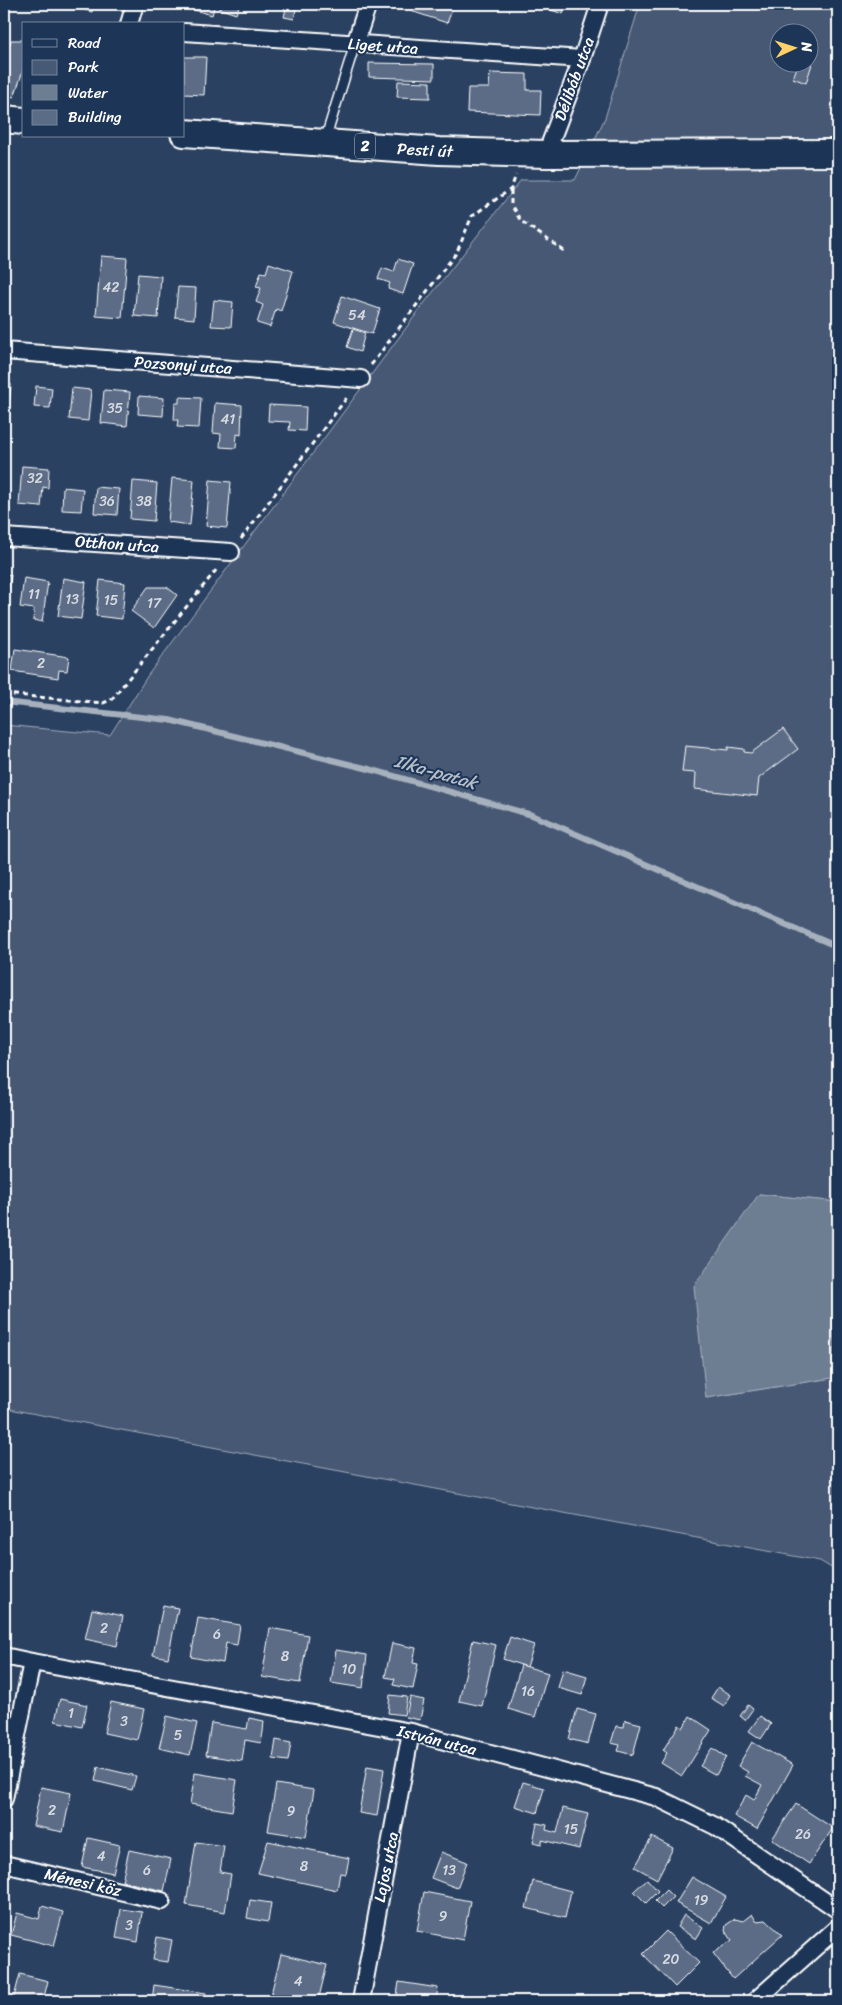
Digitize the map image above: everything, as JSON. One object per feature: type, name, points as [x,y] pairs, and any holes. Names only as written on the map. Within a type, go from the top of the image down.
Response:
[{"type":"main road","points":[[4,119],[22,121]]},
{"type":"main road","name":"Pesti út","points":[[185,133],[439,151],[535,154]]},
{"type":"main road","name":"2","points":[[535,154],[838,152]]},
{"type":"street","points":[[130,22],[135,4]]},
{"type":"street","points":[[355,44],[368,4]]},
{"type":"street","name":"Délibáb utca","points":[[535,154],[582,58],[600,4]]},
{"type":"street","name":"Liget utca","points":[[185,32],[582,58]]},
{"type":"street","name":"Pozsonyi utca","points":[[4,351],[361,378]]},
{"type":"street","name":"Otthon utca","points":[[4,537],[231,552]]},
{"type":"street","name":"István utca","points":[[4,1656],[411,1732],[656,1797],[715,1826],[838,1910]]},
{"type":"street","points":[[4,1799],[32,1662]]},
{"type":"street","name":"Lajos utca","points":[[361,2001],[411,1732]]},
{"type":"street","name":"Ménesi köz","points":[[4,1864],[162,1901]]},
{"type":"street","points":[[755,2001],[838,1927]]},
{"type":"lane","points":[[324,144],[355,44]]},
{"type":"path","points":[[4,694],[103,703],[111,700],[231,552],[457,252],[472,216],[512,189],[535,154]]},
{"type":"path","points":[[512,189],[511,205],[521,221],[567,253]]},
{"type":"green space","points":[[640,4],[838,4],[838,1202],[759,1194],[706,1398],[838,1377],[838,1572],[820,1561],[4,1408],[4,725],[110,735],[148,675],[426,301],[521,180],[575,180],[605,118]]},
{"type":"water","points":[[759,1194],[838,1202],[838,1377],[706,1398],[694,1286]]},
{"type":"building","points":[[63,4],[94,4],[92,12]]},
{"type":"building","points":[[173,4],[215,4],[212,15]]},
{"type":"building","points":[[219,4],[240,4],[236,14],[218,8]]},
{"type":"building","points":[[287,4],[297,4],[294,19],[284,17]]},
{"type":"building","points":[[310,4],[331,4],[328,10]]},
{"type":"building","points":[[413,4],[454,4],[447,23],[411,11]]},
{"type":"building","points":[[533,4],[567,4],[563,14]]},
{"type":"building","points":[[11,40],[22,40],[22,74],[14,97],[4,94],[4,62]]},
{"type":"building","points":[[185,57],[206,57],[204,95],[185,94]]},
{"type":"building","points":[[369,63],[434,64],[434,79],[369,77]]},
{"type":"building","points":[[795,72],[809,72],[806,83],[793,78]]},
{"type":"building","points":[[490,73],[527,74],[527,90],[541,90],[540,115],[467,112],[468,88],[489,88]]},
{"type":"building","points":[[398,81],[430,82],[430,98],[397,97]]},
{"type":"building","points":[[4,255],[9,256],[5,298],[4,298]]},
{"type":"building","points":[[101,256],[127,258],[122,318],[96,316]]},
{"type":"building","points":[[398,259],[413,264],[403,294],[388,289],[390,283],[378,279],[382,268],[394,272]]},
{"type":"building","points":[[269,263],[293,271],[281,311],[276,309],[270,327],[257,323],[263,305],[256,302],[261,288],[256,287],[261,272],[266,273]]},
{"type":"building","points":[[138,274],[161,276],[158,318],[134,316]]},
{"type":"building","points":[[178,287],[196,288],[194,319],[175,317]]},
{"type":"building","points":[[342,296],[380,309],[372,334],[334,322]]},
{"type":"building","points":[[214,300],[233,302],[231,327],[211,326]]},
{"type":"building","points":[[353,329],[365,333],[360,352],[347,347]]},
{"type":"building","points":[[4,384],[11,384],[9,407],[4,406]]},
{"type":"building","points":[[36,386],[52,388],[50,408],[34,407]]},
{"type":"building","points":[[72,388],[91,390],[88,421],[69,419]]},
{"type":"building","points":[[104,390],[130,392],[127,426],[101,423]]},
{"type":"building","points":[[139,396],[164,398],[163,416],[138,414]]},
{"type":"building","points":[[179,397],[201,398],[199,428],[177,427],[178,420],[174,420],[175,403],[179,403]]},
{"type":"building","points":[[215,403],[242,405],[241,435],[237,434],[236,448],[220,447],[221,434],[213,433]]},
{"type":"building","points":[[269,405],[306,407],[305,431],[289,430],[290,422],[268,421]]},
{"type":"building","points":[[4,465],[7,466],[4,510]]},
{"type":"building","points":[[22,466],[49,468],[48,488],[43,487],[41,507],[19,505]]},
{"type":"building","points":[[172,478],[194,480],[190,525],[168,522]]},
{"type":"building","points":[[210,480],[231,482],[227,528],[206,526]]},
{"type":"building","points":[[133,481],[157,483],[154,521],[130,519]]},
{"type":"building","points":[[63,487],[83,489],[81,511],[62,510]]},
{"type":"building","points":[[96,487],[119,489],[117,515],[94,513]]},
{"type":"building","points":[[4,574],[11,575],[6,604],[4,604]]},
{"type":"building","points":[[24,578],[48,582],[42,622],[33,620],[34,609],[20,607]]},
{"type":"building","points":[[63,578],[86,582],[81,619],[58,616]]},
{"type":"building","points":[[100,580],[125,583],[122,619],[96,616]]},
{"type":"building","points":[[148,587],[167,587],[177,595],[154,628],[131,611]]},
{"type":"building","points":[[15,649],[69,657],[67,671],[59,670],[58,678],[12,671]]},
{"type":"building","points":[[783,729],[798,749],[759,778],[757,796],[695,789],[696,773],[682,772],[685,746],[728,750],[728,747],[744,749],[744,752],[751,753]]},
{"type":"building","points":[[163,1605],[178,1608],[168,1658],[153,1655]]},
{"type":"building","points":[[92,1609],[123,1616],[117,1646],[85,1639]]},
{"type":"building","points":[[198,1618],[240,1625],[237,1645],[226,1643],[223,1663],[191,1657]]},
{"type":"building","points":[[270,1628],[308,1635],[300,1683],[262,1677]]},
{"type":"building","points":[[510,1637],[534,1645],[527,1667],[503,1659]]},
{"type":"building","points":[[473,1640],[496,1645],[482,1706],[459,1701]]},
{"type":"building","points":[[392,1643],[416,1648],[413,1663],[418,1664],[413,1689],[393,1685],[395,1679],[385,1677]]},
{"type":"building","points":[[336,1650],[367,1655],[363,1688],[331,1683]]},
{"type":"building","points":[[521,1665],[548,1673],[535,1717],[508,1709]]},
{"type":"building","points":[[563,1669],[587,1676],[582,1695],[558,1688]]},
{"type":"building","points":[[718,1687],[731,1695],[724,1706],[711,1698]]},
{"type":"building","points":[[390,1695],[407,1697],[404,1715],[388,1713]]},
{"type":"building","points":[[410,1697],[424,1700],[420,1720],[406,1717]]},
{"type":"building","points":[[60,1699],[87,1705],[82,1727],[55,1721]]},
{"type":"building","points":[[111,1702],[144,1709],[137,1740],[104,1733]]},
{"type":"building","points":[[748,1705],[753,1709],[745,1720],[740,1716]]},
{"type":"building","points":[[577,1709],[596,1714],[588,1744],[569,1739]]},
{"type":"building","points":[[167,1716],[197,1723],[190,1755],[159,1748]]},
{"type":"building","points":[[690,1716],[711,1730],[682,1776],[661,1763],[667,1753],[663,1750],[679,1725],[683,1728]]},
{"type":"building","points":[[760,1716],[771,1724],[761,1739],[749,1731]]},
{"type":"building","points":[[249,1718],[264,1721],[263,1732],[261,1743],[245,1740],[242,1761],[206,1755],[211,1723],[247,1729]]},
{"type":"building","points":[[625,1720],[641,1724],[633,1755],[618,1751],[620,1745],[611,1743],[616,1726],[624,1727]]},
{"type":"building","points":[[276,1740],[291,1743],[288,1761],[273,1759]]},
{"type":"building","points":[[752,1742],[793,1765],[757,1829],[734,1816],[746,1795],[754,1800],[762,1785],[745,1776],[748,1772],[738,1766]]},
{"type":"building","points":[[712,1748],[726,1757],[716,1775],[700,1766]]},
{"type":"building","points":[[367,1766],[384,1769],[377,1816],[359,1813]]},
{"type":"building","points":[[98,1767],[136,1776],[132,1790],[95,1781]]},
{"type":"building","points":[[195,1773],[237,1780],[232,1811],[190,1804]]},
{"type":"building","points":[[523,1782],[544,1788],[537,1813],[515,1806]]},
{"type":"building","points":[[276,1784],[314,1790],[306,1837],[268,1831]]},
{"type":"building","points":[[41,1787],[71,1793],[63,1832],[33,1826]]},
{"type":"building","points":[[796,1804],[833,1828],[809,1864],[772,1839]]},
{"type":"building","points":[[563,1808],[588,1814],[579,1849],[542,1840],[542,1844],[533,1842],[537,1823],[547,1825],[546,1830],[557,1833]]},
{"type":"building","points":[[652,1837],[673,1848],[657,1879],[635,1867]]},
{"type":"building","points":[[88,1838],[120,1845],[113,1873],[82,1867]]},
{"type":"building","points":[[268,1841],[349,1858],[346,1874],[340,1873],[337,1890],[258,1873]]},
{"type":"building","points":[[196,1842],[224,1846],[220,1872],[231,1874],[225,1912],[186,1905]]},
{"type":"building","points":[[129,1850],[171,1859],[164,1891],[122,1881]]},
{"type":"building","points":[[441,1852],[467,1862],[457,1888],[431,1878]]},
{"type":"building","points":[[692,1877],[726,1897],[711,1923],[676,1903]]},
{"type":"building","points":[[647,1879],[658,1891],[646,1903],[634,1891]]},
{"type":"building","points":[[533,1881],[571,1891],[565,1918],[526,1908]]},
{"type":"building","points":[[666,1890],[673,1897],[662,1908],[655,1901]]},
{"type":"building","points":[[424,1892],[470,1901],[463,1940],[417,1931]]},
{"type":"building","points":[[250,1900],[271,1903],[268,1922],[247,1918]]},
{"type":"building","points":[[42,1906],[63,1912],[54,1946],[11,1935],[17,1913],[39,1919]]},
{"type":"building","points":[[121,1909],[142,1912],[138,1942],[116,1938]]},
{"type":"building","points":[[752,1914],[756,1921],[766,1920],[782,1935],[733,1979],[713,1953],[732,1940],[725,1930],[726,1925],[735,1919],[743,1921]]},
{"type":"building","points":[[684,1915],[703,1928],[696,1939],[677,1927]]},
{"type":"building","points":[[666,1931],[699,1963],[675,1987],[643,1954]]},
{"type":"building","points":[[157,1937],[172,1940],[168,1962],[153,1960]]},
{"type":"building","points":[[281,1954],[327,1965],[318,2001],[285,2001],[270,1998]]},
{"type":"building","points":[[20,1974],[48,1981],[43,2001],[13,2001]]},
{"type":"building","points":[[399,1982],[438,1988],[436,2001],[396,2001]]},
{"type":"building","points":[[154,1985],[206,1993],[205,2001],[152,2001]]},
{"type":"waterway","name":"Ilka-patak","points":[[4,702],[169,720],[369,769],[532,815],[838,947]]}]
